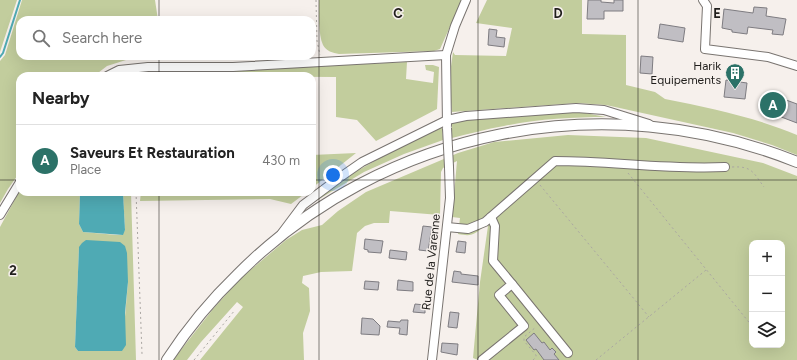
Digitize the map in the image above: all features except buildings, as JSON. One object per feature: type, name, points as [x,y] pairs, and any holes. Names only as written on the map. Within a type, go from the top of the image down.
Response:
[{"type":"main road","points":[[167,360],[212,301],[252,259],[282,234],[306,216],[330,201],[376,176],[420,156],[479,138],[534,128],[574,124],[612,124],[658,127],[730,140],[797,162]]},
{"type":"street","points":[[447,124],[446,55],[455,26],[466,0]]},
{"type":"street","points":[[703,0],[707,6],[705,50],[768,57],[797,66]]},
{"type":"street","points":[[115,72],[119,70],[148,67],[233,66],[446,55]]},
{"type":"street","points":[[316,195],[362,162],[466,116],[576,108],[604,110],[658,127]]},
{"type":"street","name":"Rue de la Varenne","points":[[432,360],[450,198],[447,124]]},
{"type":"street","points":[[447,228],[468,229],[485,222],[555,161],[580,161],[694,169],[725,168]]},
{"type":"street","points":[[0,215],[16,189]]},
{"type":"street","points":[[282,234],[303,205],[315,196]]},
{"type":"street","points":[[490,217],[495,226],[493,261],[568,353]]},
{"type":"street","points":[[482,360],[524,326],[499,295],[512,284]]},
{"type":"path","points":[[316,0],[317,41],[320,61]]},
{"type":"path","points":[[623,164],[624,168],[749,322]]},
{"type":"path","points":[[725,168],[742,167],[748,169],[764,187]]},
{"type":"path","points":[[535,179],[649,317]]},
{"type":"path","points":[[136,196],[141,290],[142,354]]},
{"type":"path","points":[[596,360],[706,270]]},
{"type":"path","points":[[194,360],[235,310]]},
{"type":"path","points":[[533,360],[536,355],[524,341],[524,337],[543,322]]},
{"type":"green space","points":[[0,0],[17,0],[0,52]]},
{"type":"green space","points":[[22,0],[155,0],[157,16],[17,16]]},
{"type":"green space","points":[[319,0],[462,0],[440,49],[434,51],[339,54],[324,47],[321,40]]},
{"type":"green space","points":[[487,0],[582,0],[582,34],[626,35],[626,85],[655,92],[665,99],[748,118],[797,135],[797,155],[772,145],[733,133],[606,105],[578,103],[452,112],[449,81],[453,52],[455,55],[506,56],[512,28],[476,23]]},
{"type":"green space","points":[[16,19],[16,60],[126,60],[107,66],[99,72],[16,72],[16,178],[0,203],[0,61],[5,55]]},
{"type":"green space","points":[[407,62],[406,79],[433,83],[434,72],[426,70],[425,65],[433,65],[439,67],[437,109],[376,141],[357,120],[336,117],[336,77],[316,77],[316,72],[140,72],[257,69]]},
{"type":"green space","points":[[580,112],[606,117],[542,120],[452,138],[452,121]]},
{"type":"green space","points":[[442,126],[443,140],[404,154],[364,172],[311,204],[355,172],[431,130]]},
{"type":"green space","points":[[568,135],[646,138],[763,163],[797,176],[797,360],[478,360],[473,358],[480,282],[488,226],[485,226],[476,233],[470,235],[458,234],[460,218],[452,217],[457,161],[443,168],[441,172],[440,215],[390,211],[389,223],[374,223],[365,226],[357,233],[352,271],[321,272],[303,276],[302,283],[309,288],[310,311],[303,333],[304,360],[200,360],[243,307],[237,302],[187,360],[173,360],[213,309],[241,278],[286,240],[302,230],[322,225],[338,211],[366,192],[458,153],[494,142]]},
{"type":"green space","points":[[356,153],[316,185],[316,155]]},
{"type":"green space","points":[[17,196],[80,196],[79,224],[83,232],[122,235],[125,230],[123,196],[131,196],[136,360],[0,360],[0,227]],"holes":[[[79,247],[128,282],[122,351],[78,351],[75,347]]]},
{"type":"green space","points":[[141,196],[302,196],[291,204],[270,199],[140,201]]},
{"type":"water","points":[[80,196],[123,196],[125,230],[123,235],[83,232],[79,224]]},
{"type":"water","points":[[86,240],[120,242],[125,246],[127,253],[128,282],[125,313],[126,345],[122,351],[78,351],[75,347],[79,247]]},
{"type":"waterway","points":[[0,57],[3,53],[20,0]]},
{"type":"place","name":"Harik Equipements","points":[[735,90]]},
{"type":"place","name":"Saveurs Et Restauration","points":[[773,105]]}]
